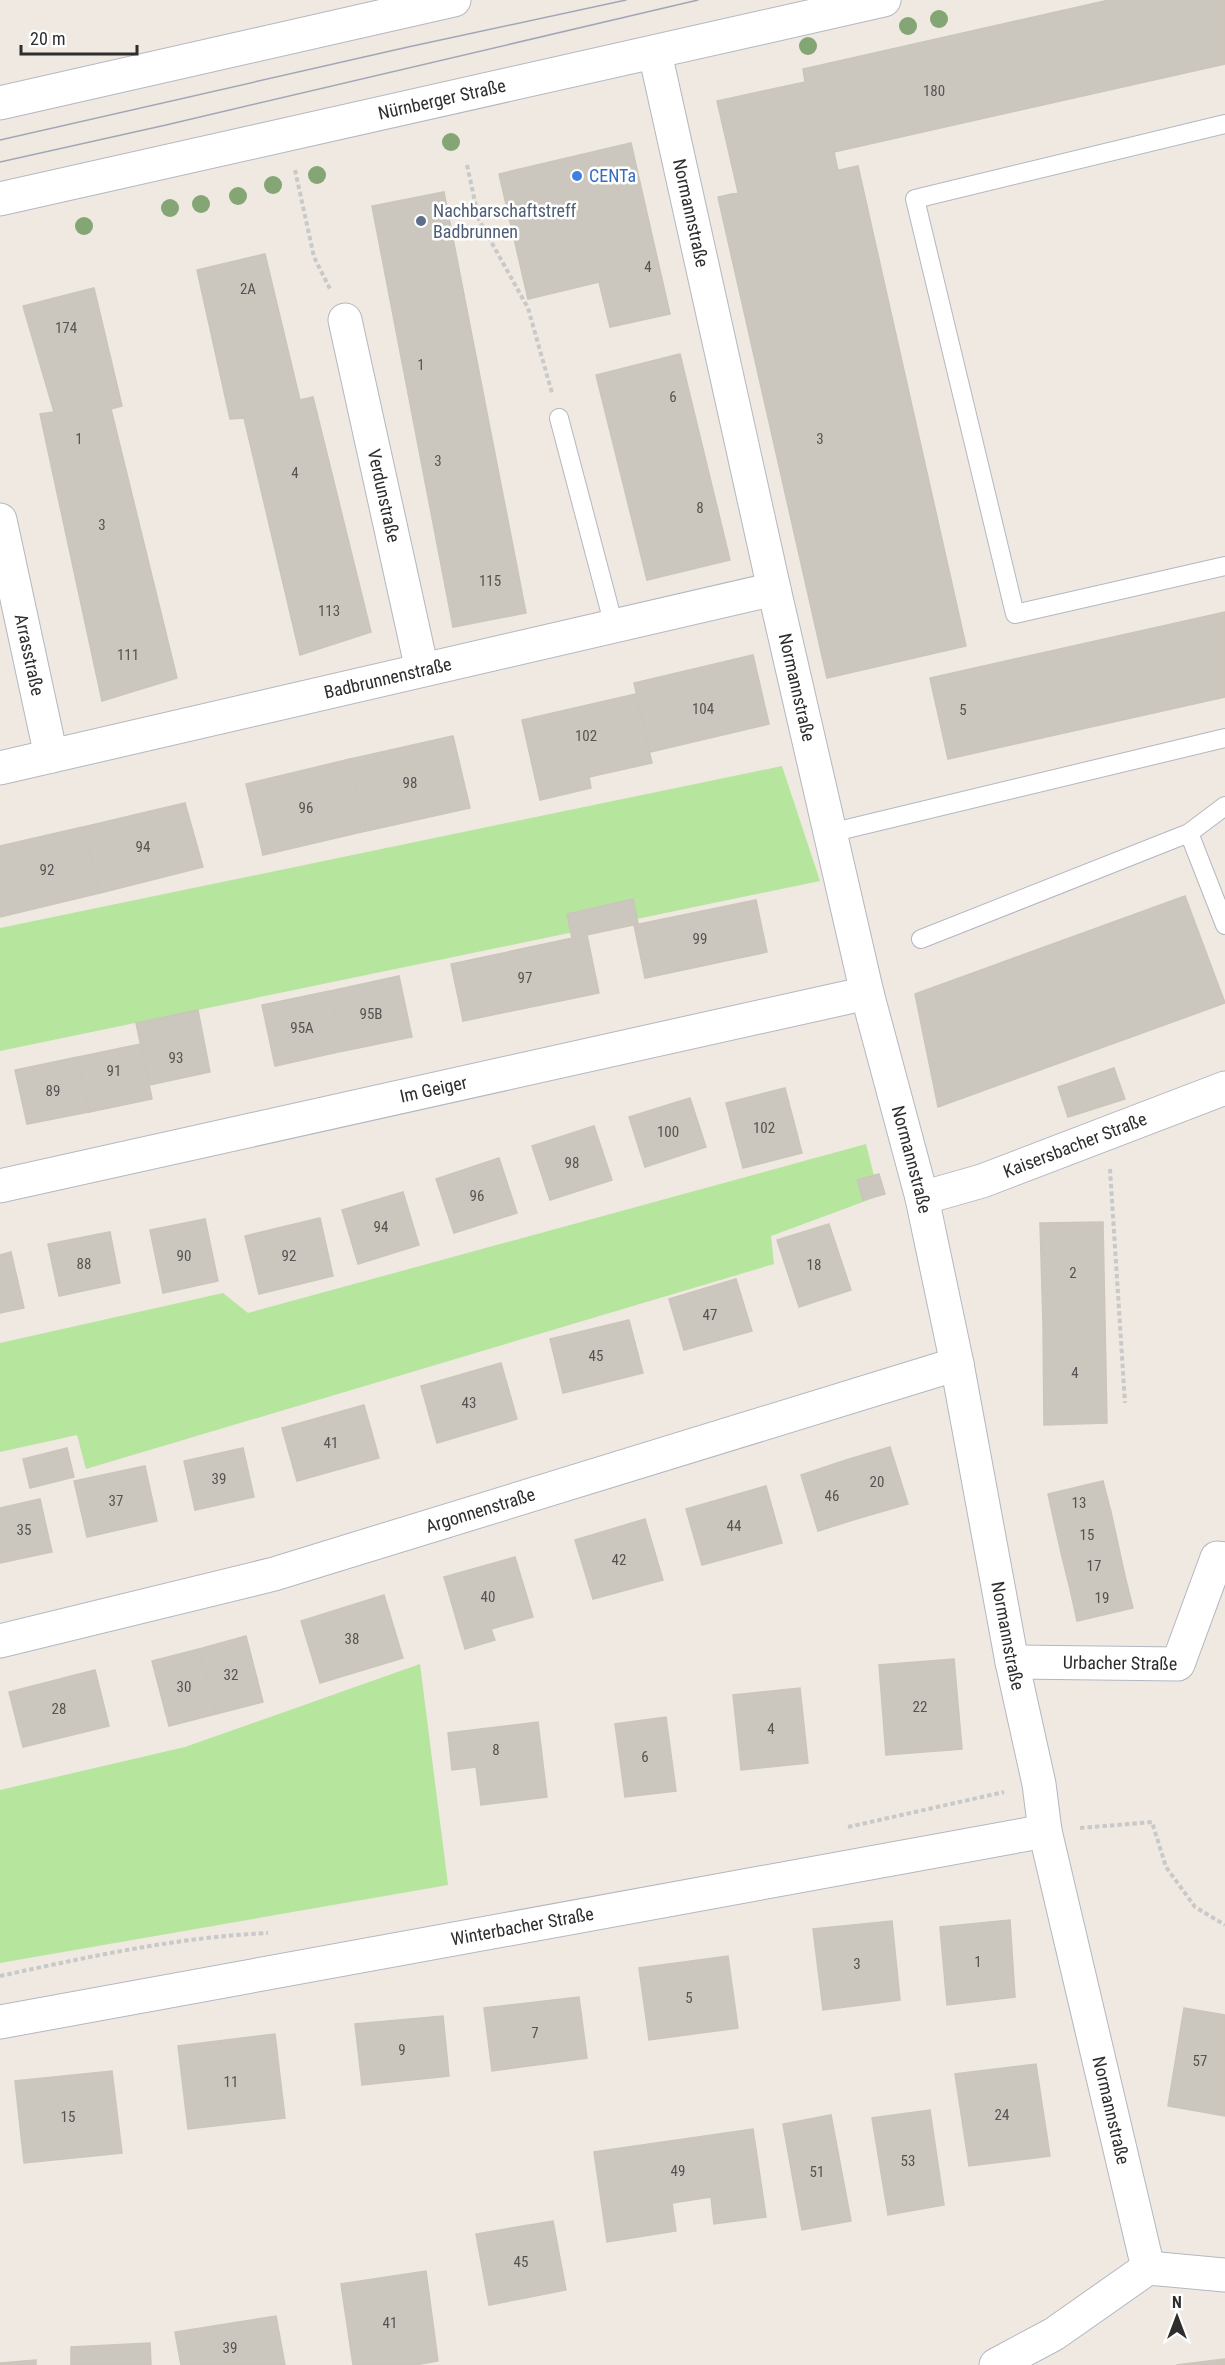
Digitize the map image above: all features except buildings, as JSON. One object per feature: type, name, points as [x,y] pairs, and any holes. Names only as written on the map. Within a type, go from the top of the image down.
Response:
[{"type":"street","points":[[0,103],[454,0]]},
{"type":"street","name":"Nürnberger Straße","points":[[0,199],[884,0]]},
{"type":"street","name":"Normannstraße","points":[[655,53],[774,589],[867,993],[922,1198],[957,1364],[1012,1662],[1039,1784],[1045,1831],[1148,2268]]},
{"type":"street","name":"Verdunstraße","points":[[345,320],[422,670]]},
{"type":"street","name":"Arrasstraße","points":[[0,520],[51,756]]},
{"type":"street","name":"Badbrunnenstraße","points":[[0,768],[774,589]]},
{"type":"street","name":"Im Geiger","points":[[0,1186],[867,993]]},
{"type":"street","name":"Kaisersbacher Straße","points":[[922,1198],[982,1181],[1225,1088]]},
{"type":"street","name":"Argonnenstraße","points":[[0,1641],[274,1574],[957,1364]]},
{"type":"street","name":"Urbacher Straße","points":[[1012,1662],[1178,1664],[1217,1558],[1225,1559]]},
{"type":"street","name":"Winterbacher Straße","points":[[0,2022],[1045,1831]]},
{"type":"street","points":[[996,2365],[1054,2334],[1148,2268],[1225,2275]]},
{"type":"lane","points":[[1225,124],[915,199],[1015,614],[1225,566]]},
{"type":"lane","points":[[559,418],[614,626]]},
{"type":"lane","points":[[830,833],[1225,738]]},
{"type":"lane","points":[[921,939],[1189,833],[1225,806]]},
{"type":"lane","points":[[1189,833],[1225,925]]},
{"type":"path","points":[[467,165],[479,220],[528,308],[559,418]]},
{"type":"path","points":[[302,201],[314,257],[345,320]]},
{"type":"path","points":[[1108,1133],[1125,1403]]},
{"type":"path","points":[[1045,1831],[1152,1822],[1167,1867],[1195,1907],[1225,1925]]},
{"type":"green space","points":[[782,766],[820,881],[0,1051],[0,928]]},
{"type":"green space","points":[[866,1144],[879,1196],[771,1236],[774,1264],[86,1469],[77,1435],[0,1452],[0,1343],[223,1293],[248,1313]]},
{"type":"green space","points":[[420,1664],[448,1885],[0,1963],[0,1790],[185,1747]]},
{"type":"tram line","points":[[0,140],[626,0]]},
{"type":"tram line","points":[[0,162],[698,0]]},
{"type":"place","name":"CENTa","points":[[577,176]]},
{"type":"place","name":"Nachbarschaftstreff Badbrunnen","points":[[421,221]]}]
